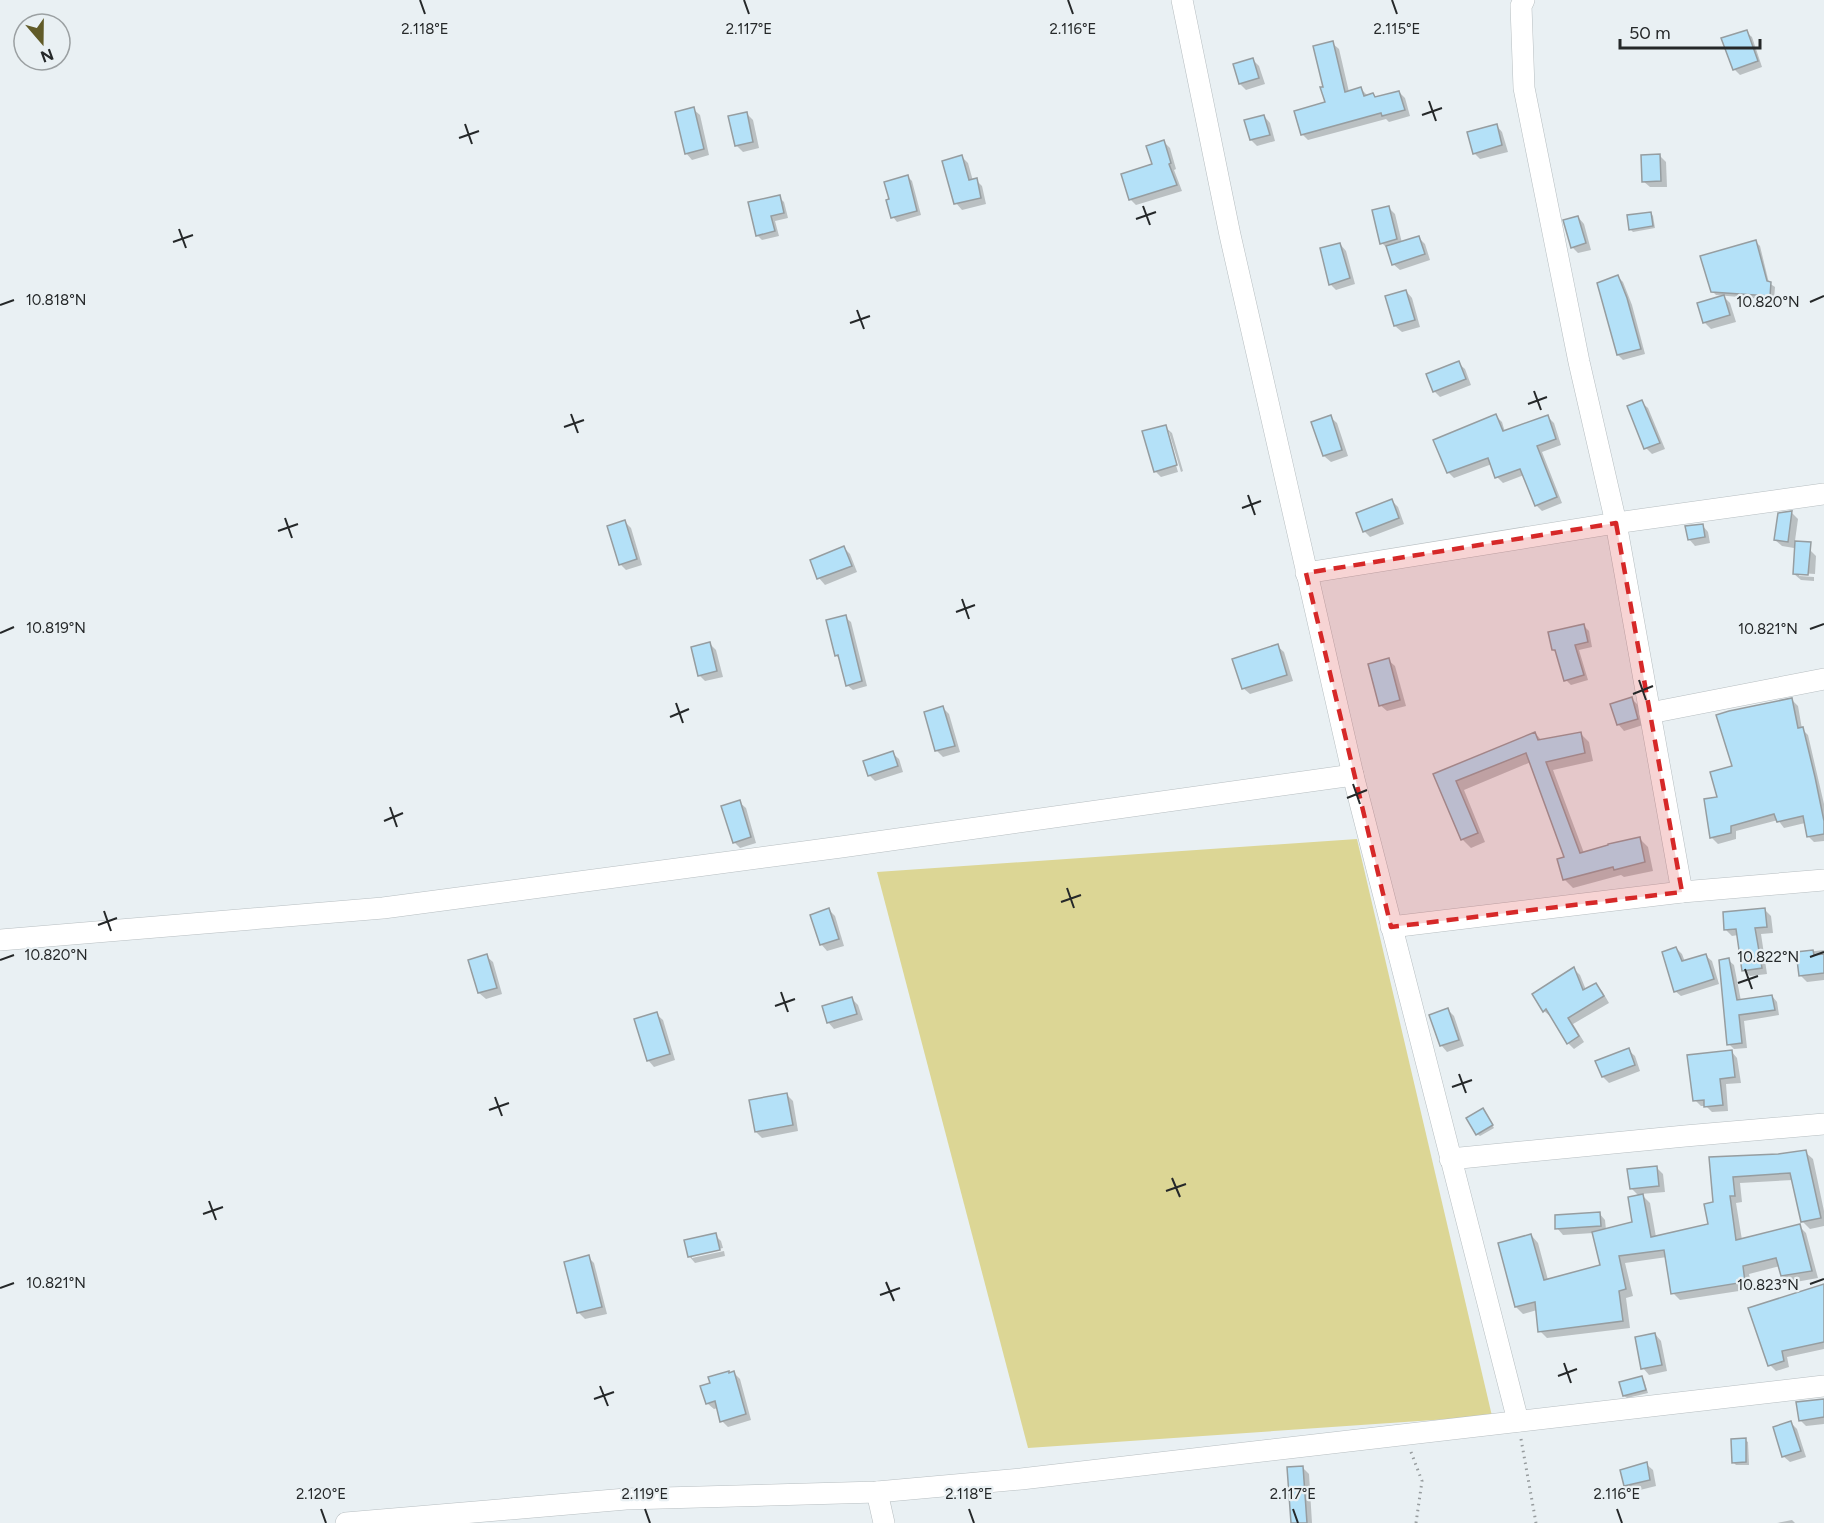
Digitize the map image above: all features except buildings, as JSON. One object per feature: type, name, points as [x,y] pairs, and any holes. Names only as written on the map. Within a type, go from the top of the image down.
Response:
[{"type":"street","points":[[1182,0],[1230,235],[1353,774],[1518,1421]]},
{"type":"street","points":[[1524,0],[1521,6],[1524,88],[1579,362],[1617,523],[1682,892]]},
{"type":"street","points":[[1306,573],[1617,523],[1824,494]]},
{"type":"street","points":[[1650,713],[1824,679]]},
{"type":"street","points":[[0,940],[383,908],[829,849],[1353,774]]},
{"type":"street","points":[[1391,927],[1682,892],[1824,880]]},
{"type":"street","points":[[1450,1159],[1824,1124]]},
{"type":"street","points":[[346,1523],[626,1499],[877,1492],[1043,1477],[1824,1386]]},
{"type":"street","points":[[877,1492],[884,1523]]},
{"type":"path","points":[[1518,1421],[1536,1523]]},
{"type":"path","points":[[1404,1434],[1422,1480],[1416,1523]]},
{"type":"highlighted area","points":[[1616,523],[1682,892],[1391,927],[1306,573]]},
{"type":"shaded area","points":[[1357,839],[1492,1416],[1028,1448],[877,872]]}]
